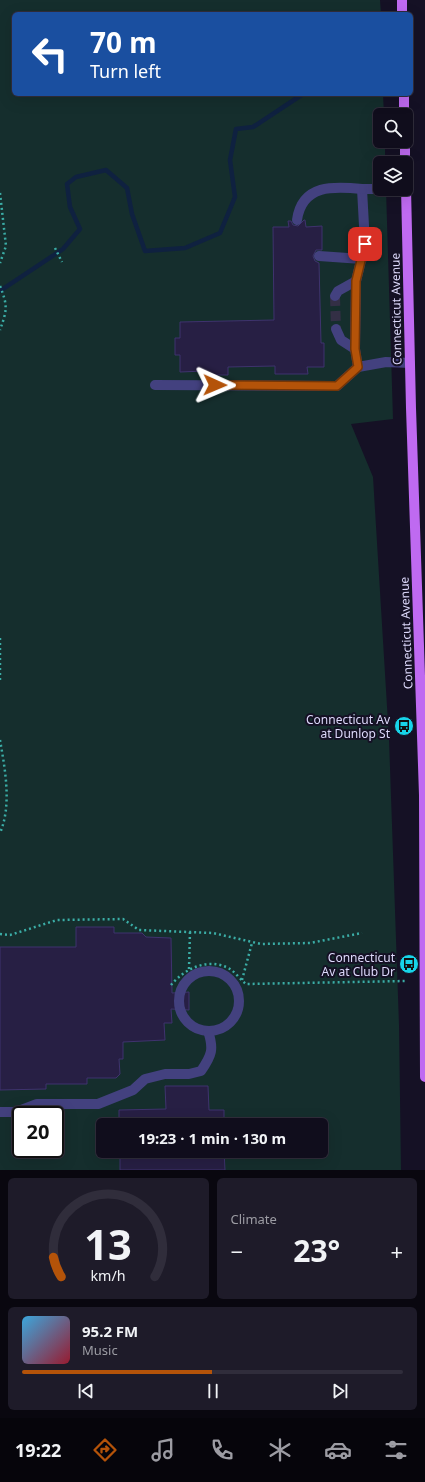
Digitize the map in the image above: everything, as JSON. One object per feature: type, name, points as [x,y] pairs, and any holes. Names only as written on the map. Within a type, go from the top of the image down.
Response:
[{"type":"main road","points":[[402,0],[402,12]]},
{"type":"main road","points":[[404,96],[404,108]]},
{"type":"main road","name":"Connecticut Avenue","points":[[406,196],[410,363],[422,607],[425,1077]]},
{"type":"lane","points":[[297,220],[302,205],[314,192],[327,188],[342,187],[373,189]]},
{"type":"lane","points":[[358,367],[355,349],[356,281],[365,244],[362,189]]},
{"type":"lane","points":[[319,256],[362,259]]},
{"type":"lane","points":[[335,296],[338,291],[356,281]]},
{"type":"lane","points":[[336,330],[341,340],[355,349]]},
{"type":"lane","points":[[155,385],[337,386],[358,367],[386,362],[410,363]]},
{"type":"lane","points":[[205,971],[215,971],[229,979],[236,987],[239,1002],[237,1012],[229,1024],[220,1029],[208,1031],[198,1029],[185,1020],[179,1005],[179,994],[184,983],[192,976],[205,971]]},
{"type":"lane","points":[[0,1112],[16,1112],[37,1104],[98,1104],[133,1090],[145,1079],[165,1074],[189,1074],[201,1071],[207,1063],[213,1046],[208,1031]]},
{"type":"path","points":[[0,193],[6,246],[0,263]]},
{"type":"path","points":[[55,248],[62,262]]},
{"type":"path","points":[[0,286],[6,301],[6,313],[0,330]]},
{"type":"path","points":[[0,314],[6,313]]},
{"type":"path","points":[[0,638],[0,680]]},
{"type":"path","points":[[0,740],[6,805],[4,825],[0,833]]},
{"type":"path","points":[[0,934],[10,935],[57,920],[123,919],[138,930],[213,933],[261,944],[310,943],[362,933]]},
{"type":"path","points":[[189,969],[190,931]]},
{"type":"path","points":[[242,980],[252,943]]},
{"type":"path","points":[[171,984],[178,976],[189,969],[208,964],[230,969],[246,984],[406,981]]},
{"type":"green space","points":[[0,0],[380,0],[381,12],[12,12],[12,96],[383,96],[384,108],[373,108],[373,148],[385,148],[385,156],[373,156],[373,196],[386,196],[393,419],[351,424],[373,477],[389,739],[399,1025],[401,1170],[0,1170]]},
{"type":"building","points":[[304,220],[306,227],[322,226],[322,250],[316,250],[313,256],[315,261],[319,263],[321,343],[324,343],[324,367],[307,367],[308,374],[275,374],[275,366],[228,367],[228,375],[205,375],[205,371],[180,372],[180,355],[175,355],[175,338],[180,338],[180,322],[274,320],[273,227],[289,227],[288,221],[291,221],[293,225],[298,226]]},
{"type":"building","points":[[76,927],[114,927],[114,933],[142,933],[146,937],[171,938],[172,993],[189,992],[189,1010],[171,1009],[172,1023],[164,1023],[165,1040],[123,1042],[123,1059],[119,1059],[120,1074],[116,1078],[87,1078],[87,1084],[46,1084],[46,1089],[0,1090],[0,947],[76,947]]},
{"type":"building","points":[[165,1086],[208,1086],[209,1110],[224,1110],[224,1118],[119,1118],[119,1110],[166,1109]]},
{"type":"building","points":[[120,1158],[224,1158],[225,1170],[120,1170]]},
{"type":"waterway","points":[[0,291],[63,249],[80,229],[70,207],[67,184],[76,177],[106,170],[127,188],[132,214],[145,251],[185,248],[220,233],[235,197],[230,160],[236,129],[253,127],[300,96]]},
{"type":"tunnel","points":[[335,296],[336,329]]},
{"type":"place","name":"Connecticut Av at Dunlop St","points":[[404,726]]},
{"type":"place","name":"Connecticut Av at Club Dr","points":[[409,964]]},
{"type":"route","points":[[215,385],[337,386],[358,367],[355,349],[356,281],[365,244]]}]
